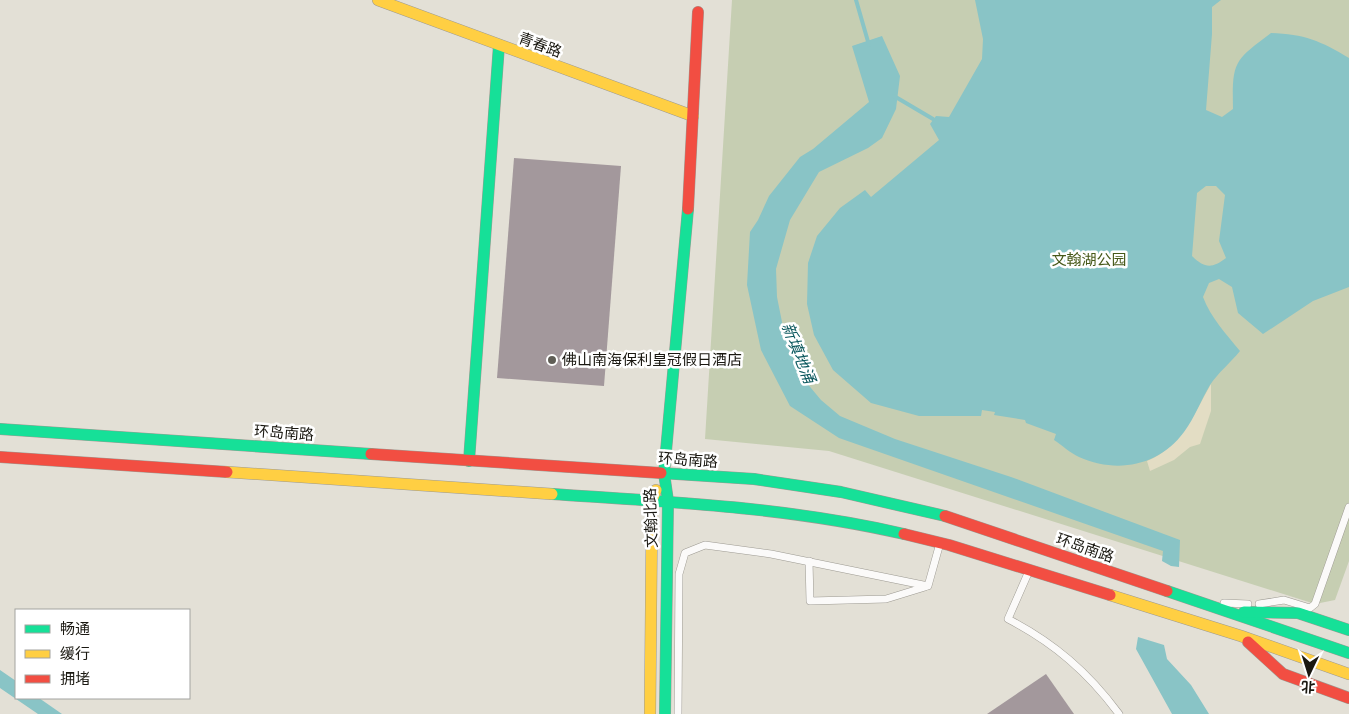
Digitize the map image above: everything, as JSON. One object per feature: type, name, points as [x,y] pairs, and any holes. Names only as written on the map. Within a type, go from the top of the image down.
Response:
[{"type":"main road","name":"青春路","points":[[378,0],[693,116]]},
{"type":"main road","points":[[664,473],[688,215],[698,12]]},
{"type":"main road","points":[[469,460],[499,45]]},
{"type":"main road","name":"环岛南路","points":[[0,429],[754,480],[882,500],[977,526],[1349,653]]},
{"type":"main road","points":[[0,457],[652,500],[746,507],[814,516],[855,523],[940,543],[1241,636],[1349,674]]},
{"type":"main road","name":"文翰北路","points":[[650,714],[652,500],[664,473]]},
{"type":"main road","name":"文翰北路","points":[[664,473],[668,502],[665,714]]},
{"type":"main road","points":[[1228,612],[1298,613],[1349,630]]},
{"type":"main road","points":[[1241,636],[1283,674],[1349,698]]},
{"type":"lane","points":[[1310,608],[1315,604],[1349,507]]},
{"type":"lane","points":[[928,586],[940,543]]},
{"type":"lane","points":[[678,714],[679,574],[685,553],[705,545],[771,554],[928,586]]},
{"type":"lane","points":[[809,562],[810,602],[886,598],[928,586]]},
{"type":"lane","points":[[1029,570],[1008,619],[1031,631],[1064,654],[1098,685],[1119,714]]},
{"type":"lane","points":[[1196,602],[1257,604],[1284,600],[1349,621]]},
{"type":"green space","name":"文翰湖公园","points":[[732,0],[1349,0],[1349,561],[1335,600],[1315,604],[829,451],[705,439]]},
{"type":"sand","points":[[1211,384],[1211,411],[1200,444],[1190,447],[1174,460],[1150,471],[1147,461],[1159,455],[1178,438],[1192,418]]},
{"type":"water","points":[[975,0],[1221,0],[1212,7],[1212,34],[1206,110],[1222,117],[1233,109],[1233,81],[1238,63],[1249,50],[1271,33],[1303,37],[1330,47],[1349,58],[1349,287],[1313,301],[1263,334],[1238,313],[1232,287],[1219,279],[1209,283],[1203,297],[1206,305],[1219,326],[1240,351],[1210,385],[1184,432],[1174,444],[1150,459],[1122,466],[1093,462],[1076,455],[1054,440],[1056,434],[1026,423],[1025,420],[994,415],[995,412],[982,410],[981,416],[919,416],[871,403],[833,370],[814,335],[807,304],[808,263],[817,236],[840,208],[865,190],[871,197],[939,140],[930,124],[936,116],[949,117],[982,59],[983,39]],"holes":[[[1206,186],[1216,186],[1225,195],[1219,241],[1226,258],[1208,266],[1200,263],[1192,256],[1197,193]]]},
{"type":"water","points":[[882,36],[900,76],[896,109],[882,138],[868,148],[819,172],[790,220],[776,269],[777,297],[783,327],[791,354],[806,382],[821,400],[840,416],[895,439],[1011,477],[1180,540],[1179,567],[1171,566],[1162,561],[1163,551],[839,438],[790,406],[761,350],[747,285],[750,232],[769,196],[800,157],[813,149],[869,102],[852,46]]},
{"type":"water","points":[[1138,637],[1164,645],[1167,659],[1191,685],[1209,714],[1172,714],[1136,649]]},
{"type":"water","points":[[0,670],[15,680],[15,698],[0,688]]},
{"type":"water","points":[[16,699],[40,699],[62,714],[38,714]]},
{"type":"building","points":[[514,158],[621,166],[604,386],[497,378]]},
{"type":"building","points":[[1046,674],[1074,714],[987,714]]},
{"type":"waterway","name":"新填地涌","points":[[856,0],[869,45]]},
{"type":"waterway","points":[[894,96],[933,119]]},
{"type":"traffic: fast","points":[[469,461],[499,45]]},
{"type":"traffic: fast","points":[[665,714],[668,501],[664,473],[688,209]]},
{"type":"traffic: fast","points":[[0,429],[371,454]]},
{"type":"traffic: fast","points":[[661,473],[754,479],[841,492],[945,516]]},
{"type":"traffic: fast","points":[[552,494],[729,507],[817,517],[904,534]]},
{"type":"traffic: fast","points":[[1167,591],[1349,653]]},
{"type":"traffic: fast","points":[[1244,612],[1298,613],[1349,630]]},
{"type":"traffic: slow","points":[[378,0],[693,116]]},
{"type":"traffic: slow","points":[[227,472],[552,494]]},
{"type":"traffic: slow","points":[[650,714],[652,500],[656,490]]},
{"type":"traffic: slow","points":[[1110,595],[1241,636],[1349,674]]},
{"type":"traffic: jam","points":[[688,209],[698,12]]},
{"type":"traffic: jam","points":[[371,454],[661,473]]},
{"type":"traffic: jam","points":[[0,457],[227,472]]},
{"type":"traffic: jam","points":[[945,516],[1167,591]]},
{"type":"traffic: jam","points":[[904,534],[949,545],[1110,595]]},
{"type":"traffic: jam","points":[[1248,642],[1283,674],[1349,698]]},
{"type":"place","name":"佛山南海保利皇冠假日酒店","points":[[552,360]]}]
